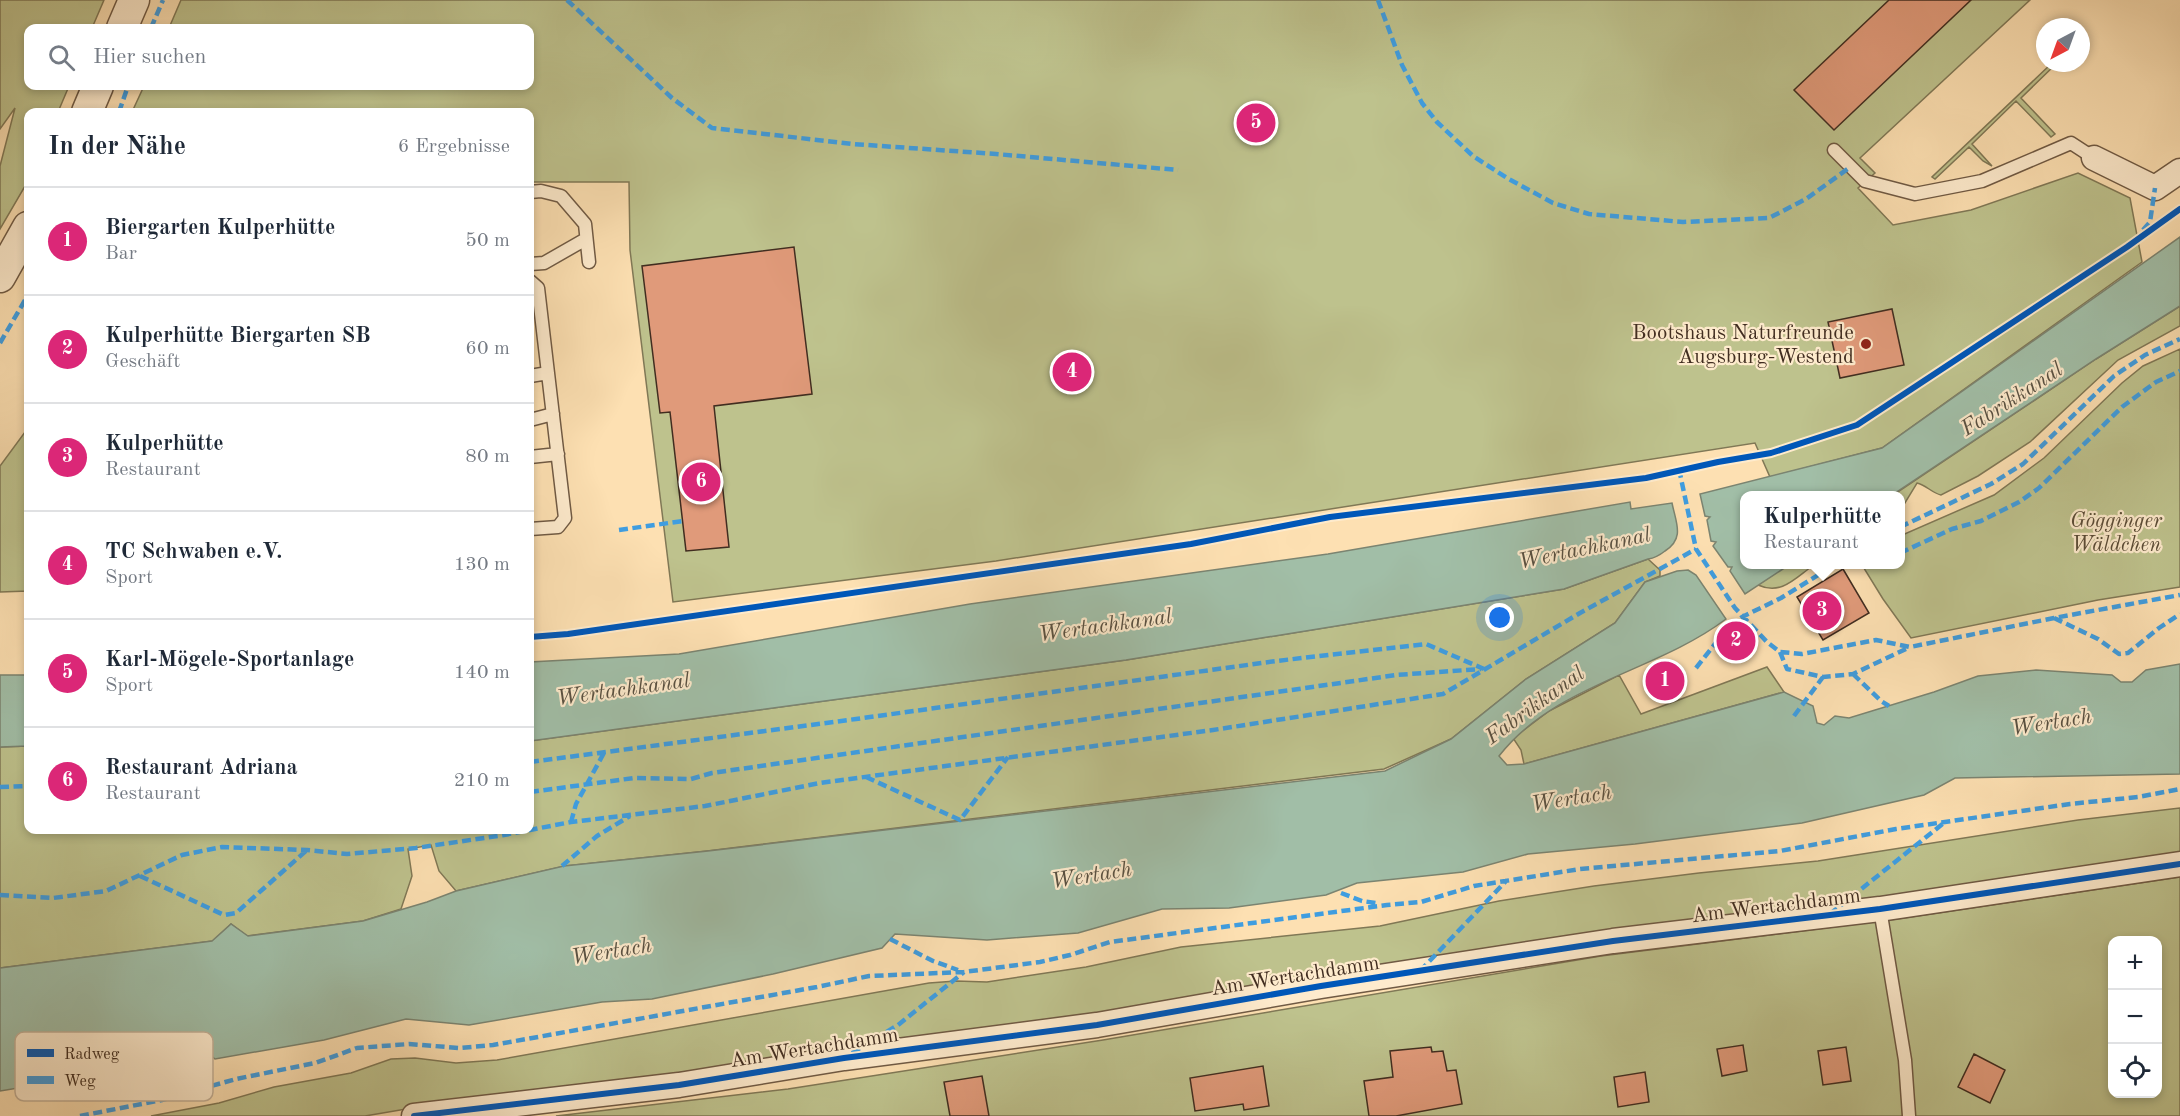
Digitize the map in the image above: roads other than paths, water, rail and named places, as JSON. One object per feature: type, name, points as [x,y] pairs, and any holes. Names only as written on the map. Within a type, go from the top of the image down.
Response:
[{"type":"street","points":[[124,24],[134,0]]},
{"type":"street","points":[[89,108],[96,90]]},
{"type":"street","points":[[2094,158],[2156,188],[2180,171]]},
{"type":"street","points":[[0,277],[24,234]]},
{"type":"street","name":"Am Wertachdamm","points":[[414,1116],[679,1085],[844,1058],[1097,1025],[1321,986],[1612,941],[1880,909],[2180,864]]},
{"type":"lane","points":[[1834,150],[1865,181],[1915,194],[1982,181],[2071,143],[2094,158]]},
{"type":"lane","points":[[534,192],[561,196],[585,224],[589,262]]},
{"type":"lane","points":[[534,264],[544,263],[586,239]]},
{"type":"lane","points":[[534,284],[538,288],[566,518],[558,527],[534,529]]},
{"type":"lane","points":[[534,375],[548,373]]},
{"type":"lane","points":[[534,419],[553,414]]},
{"type":"lane","points":[[534,457],[558,454]]},
{"type":"lane","points":[[1880,909],[1905,1060],[1909,1116]]},
{"type":"water","name":"Fabrikkanal","points":[[2180,237],[2180,306],[1898,491],[1740,491],[1740,569],[1783,569],[1745,594],[1730,571],[1732,567],[1728,567],[1713,546],[1716,542],[1711,541],[1707,520],[1710,517],[1705,516],[1700,494],[1882,448]]},
{"type":"water","name":"Wertachkanal","points":[[1630,502],[1631,509],[1672,503],[1678,530],[1675,541],[1661,554],[1564,589],[1126,660],[534,740],[534,662],[679,654],[970,604],[1328,554]]},
{"type":"water","points":[[1688,570],[1696,575],[1726,619],[1669,653],[1607,680],[1548,712],[1522,732],[1499,756],[1507,765],[1524,764],[1784,692],[1813,706],[1817,723],[1824,725],[1835,716],[1849,718],[1978,676],[2036,670],[2112,675],[2121,682],[2132,682],[2146,670],[2180,664],[2180,774],[1955,778],[1924,795],[1802,823],[1635,844],[1528,854],[1463,872],[1357,883],[1326,895],[1229,908],[1162,909],[1078,933],[987,940],[895,934],[882,948],[652,999],[602,1002],[469,1025],[406,1019],[324,1040],[215,1059],[213,1057],[213,1032],[15,1032],[15,1089],[0,1091],[0,968],[212,941],[231,924],[248,936],[363,921],[456,891],[564,866],[1385,771],[1451,739],[1526,679],[1615,623],[1645,582],[1677,571]]},
{"type":"water","points":[[0,675],[24,675],[24,746],[0,747]]},
{"type":"place","name":"Karl-Mögele-Sportanlage","points":[[1256,123]]},
{"type":"place","name":"Bootshaus Naturfreunde Augsburg-Westend","points":[[1866,344]]},
{"type":"place","name":"TC Schwaben e.V.","points":[[1072,372]]},
{"type":"place","name":"Restaurant Adriana","points":[[701,482]]},
{"type":"place","name":"Kulperhütte","points":[[1822,611]]},
{"type":"place","name":"Kulperhütte Biergarten SB","points":[[1736,641]]},
{"type":"place","name":"Biergarten Kulperhütte","points":[[1665,681]]},
{"type":"park label","name":"Gögginger Wäldchen","points":[[2116,532]]},
{"type":"water label","name":"Wertach","points":[[2051,721]]},
{"type":"water label","name":"Wertach","points":[[1571,797]]},
{"type":"water label","name":"Wertach","points":[[1091,874]]},
{"type":"water label","name":"Wertach","points":[[611,950]]}]
